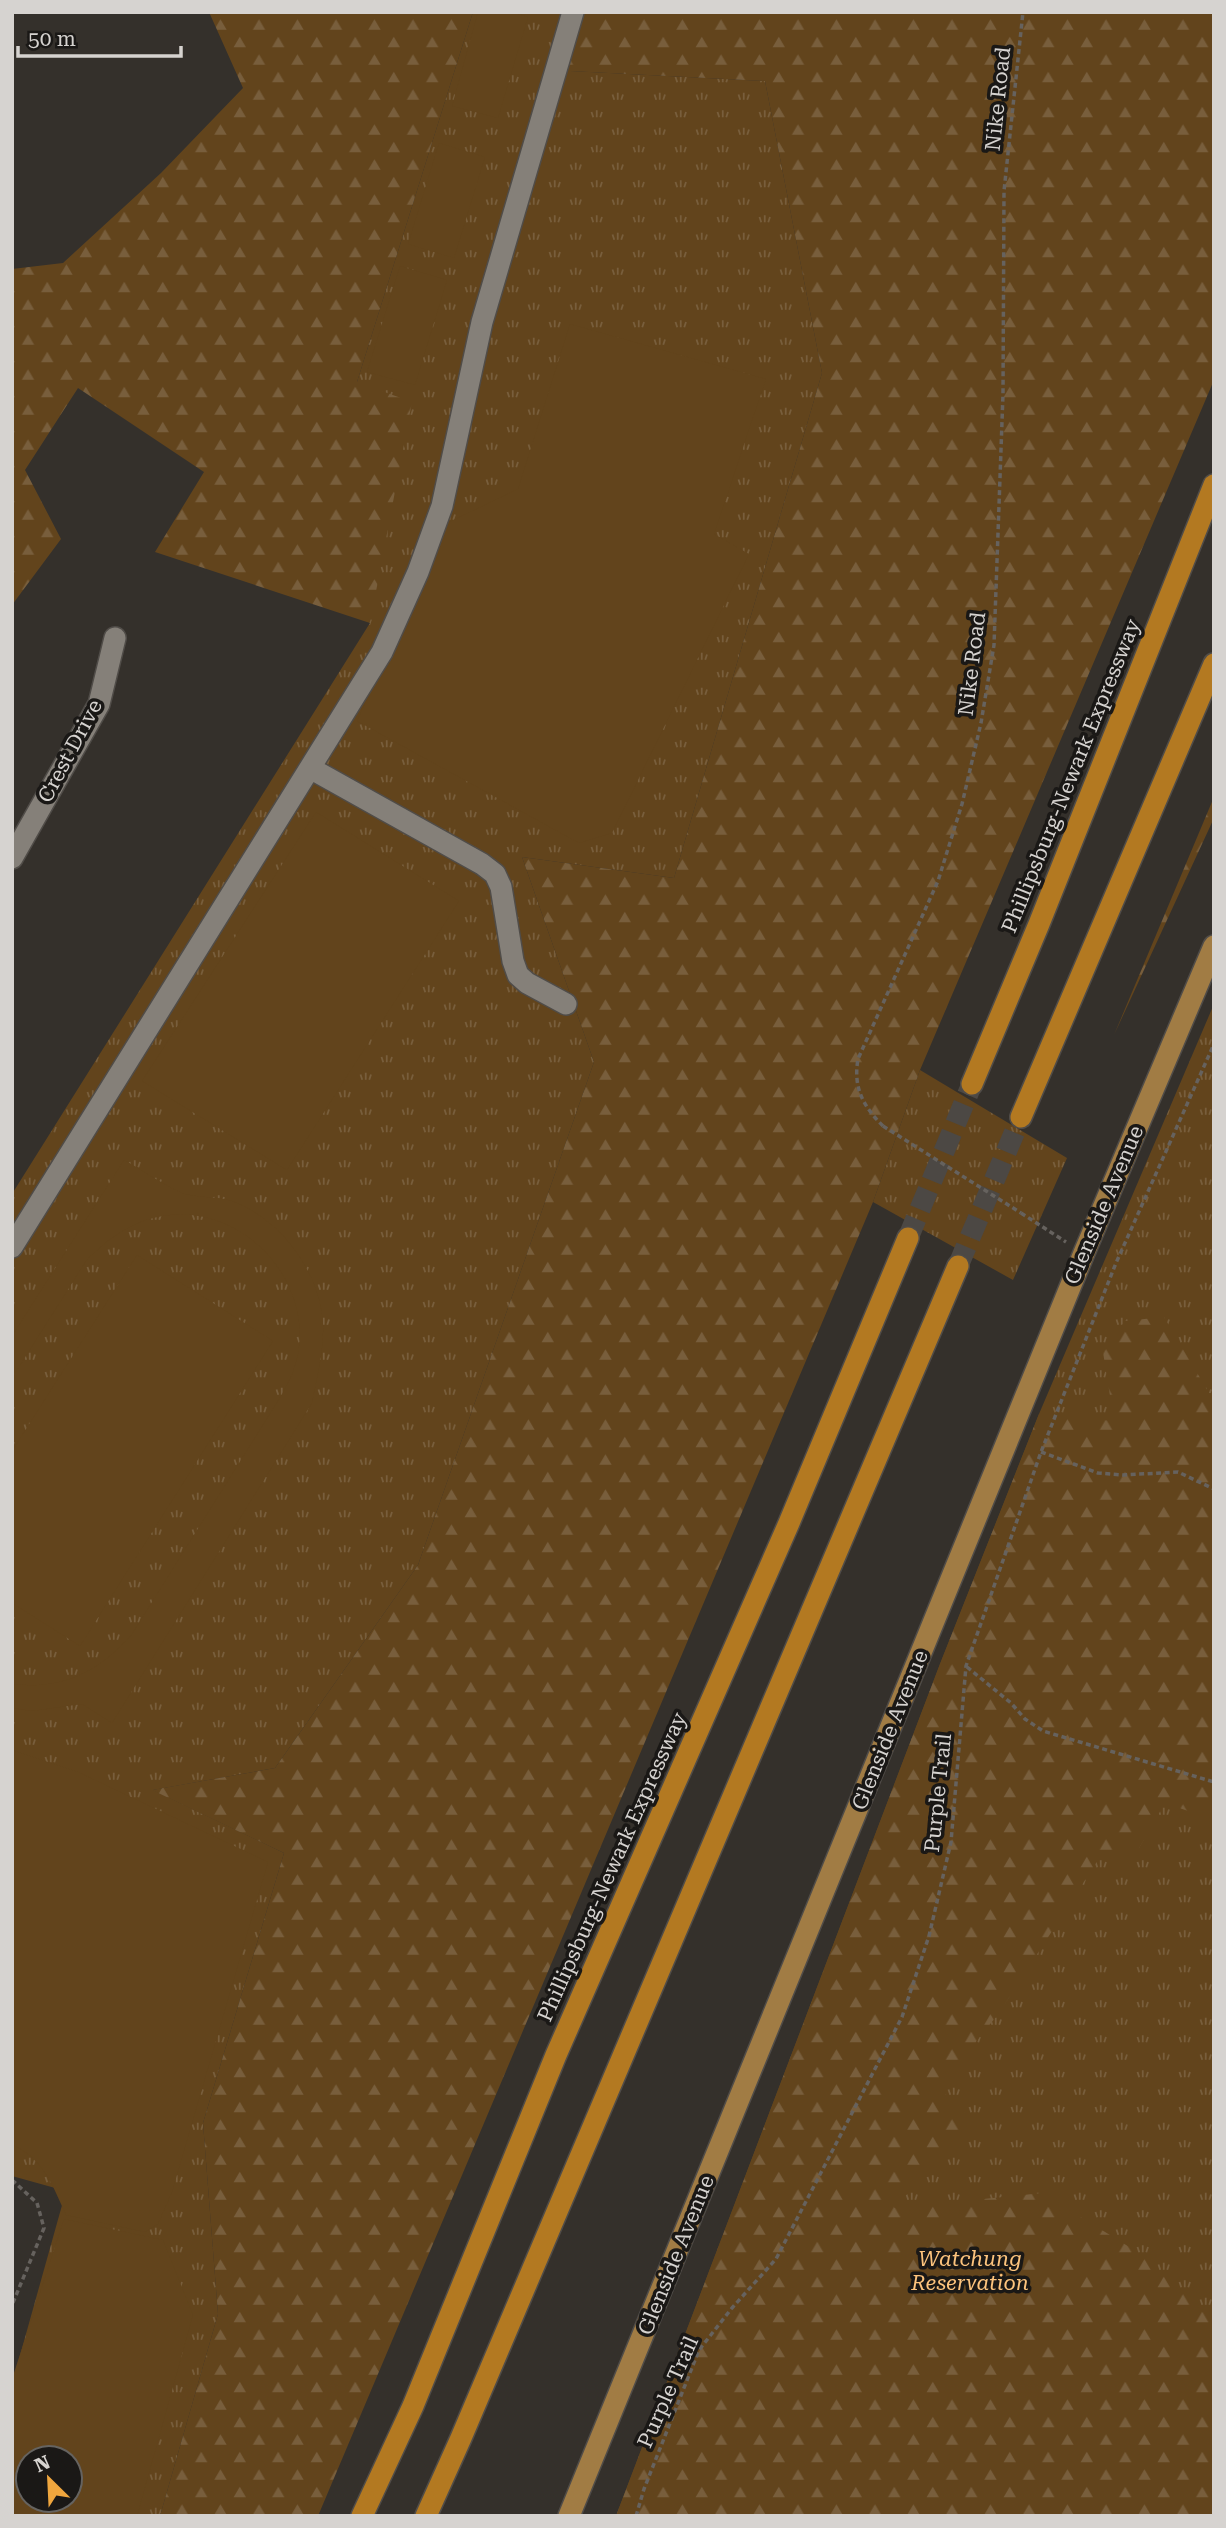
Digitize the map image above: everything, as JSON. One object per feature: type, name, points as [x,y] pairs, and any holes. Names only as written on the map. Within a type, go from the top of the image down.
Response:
[{"type":"highway","name":"Phillipsburg-Newark Expressway","points":[[972,1084],[1039,924],[1214,485]]},
{"type":"highway","points":[[1021,1117],[1214,664]]},
{"type":"highway","name":"Phillipsburg-Newark Expressway","points":[[362,2516],[413,2406],[556,2055],[789,1523],[908,1238]]},
{"type":"highway","points":[[426,2516],[958,1266]]},
{"type":"main road","name":"Glenside Avenue","points":[[569,2516],[1084,1253],[1214,946]]},
{"type":"street","points":[[12,1247],[382,652],[418,572],[442,506],[482,322],[573,12]]},
{"type":"street","name":"Crest Drive","points":[[12,858],[99,704],[115,638]]},
{"type":"street","points":[[310,768],[482,864],[495,874],[501,887],[513,961],[518,975],[527,983],[566,1004]]},
{"type":"path","name":"Nike Road","points":[[1023,12],[1004,191],[1003,394],[994,645],[978,736],[962,804],[938,881],[858,1059],[856,1072],[859,1096],[868,1111],[883,1126],[1084,1253]]},
{"type":"path","name":"Purple Trail","points":[[636,2516],[643,2489],[699,2350],[776,2259],[902,2017],[929,1936],[951,1842],[966,1666],[1041,1452],[1116,1263],[1214,1044]]},
{"type":"path","points":[[1041,1452],[1098,1473],[1123,1475],[1178,1472],[1214,1489]]},
{"type":"path","points":[[966,1666],[1011,1703],[1025,1719],[1043,1731],[1214,1782]]},
{"type":"path","points":[[12,2180],[37,2203],[44,2228],[12,2305]]},
{"type":"green space","points":[[209,12],[473,12],[357,382],[412,402],[370,623],[155,552],[204,472],[78,388],[25,470],[61,539],[12,605],[12,269],[63,263],[161,173],[243,88]]},
{"type":"green space","points":[[473,12],[567,12],[551,70],[765,81],[822,373],[674,878],[522,857],[594,1062],[418,1565],[275,1768],[153,1790],[284,1853],[203,2123],[218,2314],[160,2516],[12,2516],[12,2384],[66,2191],[12,2176],[12,1194],[370,623],[357,382]]},
{"type":"green space","points":[[478,12],[512,12],[528,17],[498,118],[452,106]]},
{"type":"green space","points":[[567,12],[1214,12],[1214,380],[920,1070],[873,1202],[318,2516],[160,2516],[218,2314],[203,2123],[284,1853],[152,1790],[275,1768],[418,1565],[594,1062],[522,857],[674,878],[822,373],[765,81],[550,70]]},
{"type":"green space","points":[[439,143],[485,157],[454,258],[408,244]]},
{"type":"green space","points":[[400,266],[447,280],[415,385],[367,372]]},
{"type":"green space","points":[[570,324],[766,379],[714,534],[749,554],[612,833],[579,843],[357,721],[445,524],[518,489]]},
{"type":"green space","points":[[1214,797],[1214,818],[1114,1035]]},
{"type":"green space","points":[[316,812],[459,901],[287,1170],[142,1081]]},
{"type":"green space","name":"Watchung Reservation","points":[[1214,1004],[1214,2516],[616,2516],[940,1664],[1039,1414]]},
{"type":"green space","points":[[920,1070],[1067,1158],[1013,1280],[873,1202]]},
{"type":"green space","points":[[124,1160],[185,1194],[232,1201],[266,1220],[282,1234],[306,1267],[320,1305],[323,1334],[312,1403],[112,1723],[82,1704],[32,1711],[12,1708],[12,1684],[48,1684],[79,1675],[106,1659],[132,1634],[281,1396],[293,1372],[300,1341],[297,1311],[287,1283],[271,1258],[249,1238],[223,1223],[194,1215],[163,1216],[141,1222],[121,1232],[86,1261],[12,1378],[12,1336]]},
{"type":"green space","points":[[137,1255],[273,1341],[80,1646],[12,1603],[12,1451]]},
{"type":"green space","name":"Watchung Reservation","points":[[1164,1317],[1209,1393],[1214,1393],[1214,1820],[1165,1803],[1139,1848],[1098,1860],[999,2013],[939,2088],[975,2122],[894,2208],[1042,2193],[1139,2253],[1214,2317],[1214,2516],[616,2516],[940,1664],[1039,1414],[1114,1421],[1103,1352],[1125,1321]]},
{"type":"green space","points":[[12,1750],[78,1772],[268,1862],[172,2192],[158,2224],[145,2232],[66,2215],[46,2174],[32,2157],[12,2145]]},
{"type":"green space","points":[[64,2219],[163,2240],[193,2315],[137,2516],[12,2516],[12,2379]]},
{"type":"tunnel","points":[[908,1238],[972,1084]]},
{"type":"tunnel","points":[[958,1266],[1021,1117]]}]
